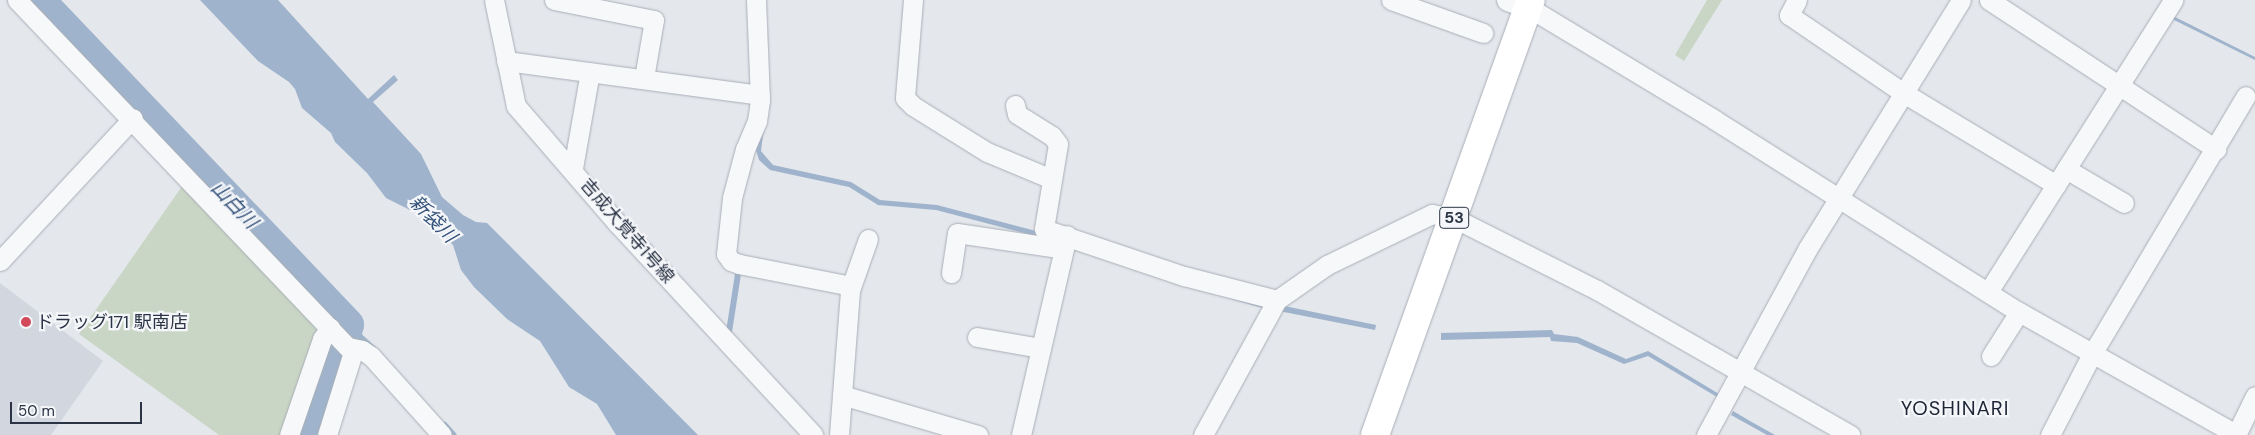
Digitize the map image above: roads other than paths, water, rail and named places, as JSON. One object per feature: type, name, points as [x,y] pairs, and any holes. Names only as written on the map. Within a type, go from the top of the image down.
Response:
[{"type":"highway","name":"53","points":[[1375,435],[1454,218],[1522,2]]},
{"type":"street","points":[[17,0],[133,118],[342,340],[371,356],[442,435]]},
{"type":"street","name":"吉成大覚寺1号線","points":[[494,0],[516,106],[573,168],[624,230],[814,435]]},
{"type":"street","points":[[554,0],[654,20],[644,78]]},
{"type":"street","points":[[756,0],[760,95],[757,120],[745,148],[732,198],[726,254],[731,262],[851,286]]},
{"type":"street","points":[[913,0],[905,98],[913,106],[987,152],[1052,179]]},
{"type":"street","points":[[1392,0],[1483,33]]},
{"type":"street","points":[[1797,0],[1788,15],[1902,92],[2056,185]]},
{"type":"street","points":[[1706,435],[1838,198],[1902,92],[1961,0]]},
{"type":"street","points":[[1989,0],[2120,84],[2216,149]]},
{"type":"street","points":[[1988,292],[2173,0]]},
{"type":"street","points":[[1522,2],[2019,312],[2236,435],[2255,396]]},
{"type":"street","points":[[506,61],[760,95]]},
{"type":"street","points":[[573,168],[590,72]]},
{"type":"street","points":[[2050,435],[2092,354],[2246,96]]},
{"type":"street","points":[[1015,105],[1017,114],[1057,139],[1044,229],[1066,242]]},
{"type":"street","points":[[0,261],[133,118]]},
{"type":"street","points":[[2066,169],[2124,203]]},
{"type":"street","points":[[1203,435],[1277,300],[1327,265],[1432,214],[1454,218],[1597,290],[1739,374],[1850,435]]},
{"type":"street","points":[[951,273],[957,233],[1066,242],[1184,276],[1277,300]]},
{"type":"street","points":[[839,435],[851,286],[868,239]]},
{"type":"street","points":[[1022,435],[1066,242]]},
{"type":"street","points":[[1991,356],[2019,312]]},
{"type":"street","points":[[977,337],[1041,348]]},
{"type":"street","points":[[289,435],[322,339],[342,340]]},
{"type":"street","points":[[327,435],[342,340]]},
{"type":"street","points":[[842,395],[978,435]]},
{"type":"water","name":"新袋川","points":[[200,0],[278,0],[368,99],[394,75],[398,80],[373,102],[421,154],[442,197],[463,215],[476,222],[487,223],[698,435],[616,435],[597,404],[569,387],[540,341],[507,319],[474,287],[461,270],[453,245],[424,217],[386,198],[367,173],[335,142],[331,133],[302,108],[295,89],[289,82],[258,61]]},
{"type":"water","points":[[2173,16],[2255,57],[2255,60],[2172,19]]},
{"type":"water","points":[[767,104],[761,151],[773,165],[851,182],[880,200],[937,205],[1040,232],[1039,237],[936,210],[878,205],[849,187],[770,170],[759,160],[755,147]]},
{"type":"water","points":[[1184,285],[1376,325],[1375,330],[1259,307]]},
{"type":"water","points":[[1552,330],[1554,334],[1578,337],[1626,359],[1648,351],[1719,394],[1717,397],[1648,356],[1624,364],[1577,343],[1551,341],[1550,337],[1441,340],[1441,333]]},
{"type":"water","points":[[1733,411],[1775,435],[1767,435],[1731,415]]},
{"type":"waterway","name":"山白川","points":[[39,0],[348,325],[332,380],[327,385],[309,435]]},
{"type":"waterway","points":[[729,332],[739,268]]},
{"type":"waterway","points":[[348,325],[374,349]]},
{"type":"waterway","points":[[445,425],[454,435]]},
{"type":"place","name":"ドラッグ171 駅南店","points":[[26,322]]},
{"type":"district","name":"YOSHINARI","points":[[1955,408]]}]
